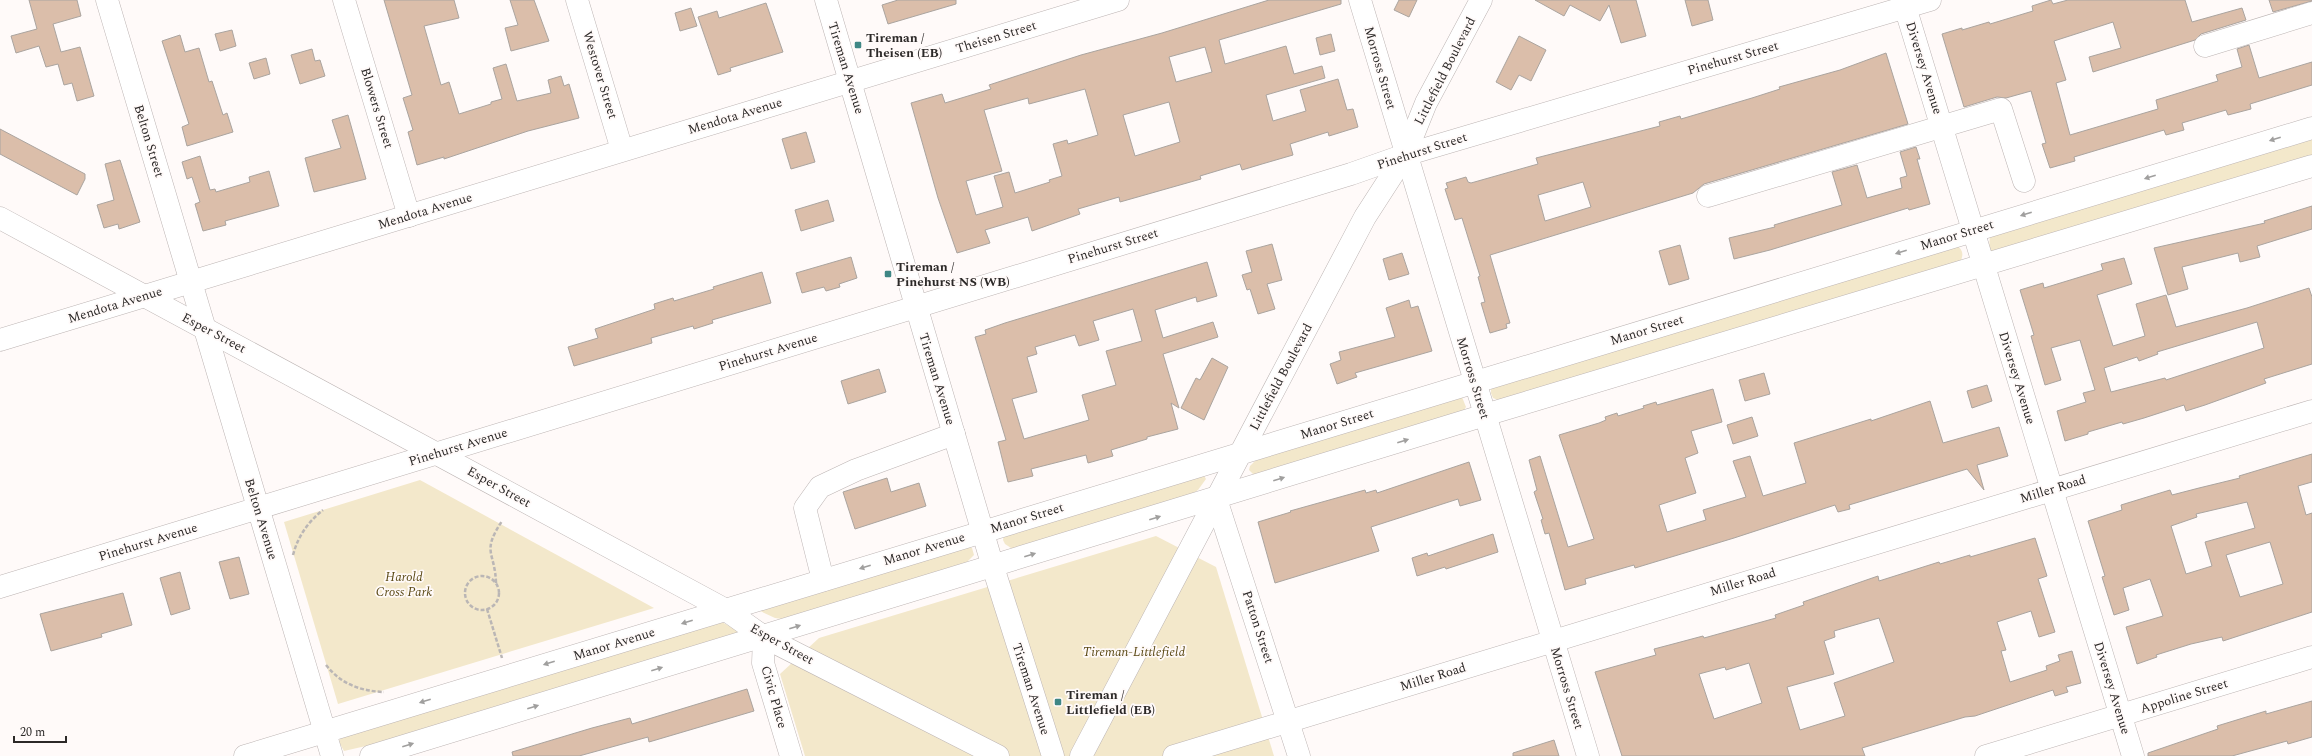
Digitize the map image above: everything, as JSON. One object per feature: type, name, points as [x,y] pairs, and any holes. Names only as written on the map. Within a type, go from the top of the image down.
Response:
[{"type":"street","name":"Belton Street","points":[[107,0],[191,282]]},
{"type":"street","name":"Blowers Street","points":[[344,0],[409,216]]},
{"type":"street","name":"Westover Street","points":[[578,0],[622,150]]},
{"type":"street","name":"Tireman Avenue","points":[[826,0],[993,567],[1052,756]]},
{"type":"street","name":"Theisen Street","points":[[851,81],[1095,3],[1118,0]]},
{"type":"street","name":"Morross Street","points":[[1360,0],[1405,154],[1588,756]]},
{"type":"street","name":"Littlefield Boulevard","points":[[1081,756],[1367,215],[1405,154],[1426,103],[1481,0]]},
{"type":"street","name":"Pinehurst Street","points":[[916,306],[1352,174],[1405,154],[1904,4],[1930,0]]},
{"type":"street","name":"Diversey Avenue","points":[[1904,4],[2133,756]]},
{"type":"street","points":[[2205,46],[2312,13]]},
{"type":"street","name":"Mendota Avenue","points":[[0,340],[851,81]]},
{"type":"street","points":[[1708,196],[2001,109],[2024,181]]},
{"type":"street","name":"Manor Street","points":[[983,531],[2312,128]]},
{"type":"street","points":[[371,756],[1216,499],[1485,415],[2312,166]]},
{"type":"street","name":"Esper Street","points":[[0,218],[438,453],[726,610],[764,637],[998,756]]},
{"type":"street","name":"Belton Avenue","points":[[191,282],[332,756]]},
{"type":"street","name":"Pinehurst Avenue","points":[[0,587],[916,306]]},
{"type":"street","name":"Miller Road","points":[[1174,756],[1552,640],[2312,411]]},
{"type":"street","points":[[823,580],[804,508],[820,487],[856,470],[954,434]]},
{"type":"street","name":"Patton Street","points":[[1216,499],[1289,721],[1299,756]]},
{"type":"street","name":"Manor Avenue","points":[[245,756],[983,531]]},
{"type":"street","name":"Civic Place","points":[[764,637],[763,663],[791,756]]},
{"type":"street","name":"Appoline Street","points":[[1986,756],[2312,657]]},
{"type":"path","points":[[292,561],[296,541],[306,527],[328,506]]},
{"type":"path","points":[[496,583],[492,579],[482,575],[472,579],[466,587],[466,598],[469,603],[478,609],[487,609],[498,600],[499,594],[489,548],[494,534],[502,521]]},
{"type":"path","points":[[487,609],[507,676]]},
{"type":"path","points":[[325,663],[336,676],[347,684],[371,691],[389,692]]},
{"type":"green space","points":[[2312,135],[2312,155],[1994,253],[1989,250],[1990,233]]},
{"type":"green space","points":[[1956,245],[1960,248],[1962,255],[1961,260],[1953,265],[1498,400],[1493,398],[1491,393],[1491,387]]},
{"type":"green space","points":[[1462,397],[1466,407],[1463,412],[1254,475],[1249,470],[1250,466],[1260,456]]},
{"type":"green space","points":[[1203,474],[1206,479],[1198,490],[1191,495],[1014,550],[1005,544],[1003,540],[1004,535]]},
{"type":"green space","name":"Harold Cross Park","points":[[420,480],[654,608],[338,704],[284,522]]},
{"type":"green space","name":"Tireman-Littlefield","points":[[1156,536],[1216,567],[1274,756],[805,756],[780,674],[819,638]]},
{"type":"green space","points":[[964,545],[972,548],[974,555],[966,563],[782,619],[775,618],[758,610]]},
{"type":"green space","points":[[722,622],[738,631],[737,633],[379,743],[344,751],[339,742],[341,735]]},
{"type":"building","points":[[29,0],[77,0],[81,16],[53,24],[61,52],[80,47],[94,96],[77,101],[72,83],[64,85],[58,64],[46,67],[39,46],[16,53],[11,36],[37,29]]},
{"type":"building","points":[[384,0],[454,0],[459,18],[424,26],[441,85],[449,82],[459,114],[502,99],[493,68],[506,64],[517,101],[551,93],[548,80],[561,76],[564,86],[569,84],[579,118],[528,131],[444,159],[444,157],[417,165],[408,132],[413,130],[403,98],[412,95]]},
{"type":"building","points":[[510,0],[534,0],[549,41],[511,51],[505,28],[518,25]]},
{"type":"building","points":[[898,0],[956,0],[956,4],[888,24],[882,5]]},
{"type":"building","points":[[1269,0],[1341,0],[1341,4],[1219,40],[1225,64],[1286,46],[1294,74],[1322,66],[1325,78],[1266,95],[1273,121],[1306,111],[1300,90],[1338,79],[1347,110],[1353,109],[1358,127],[1329,136],[1328,132],[1290,144],[1293,155],[1242,170],[1240,164],[1200,176],[1201,179],[1120,202],[1119,197],[1078,209],[1080,214],[1032,231],[1028,217],[985,230],[990,243],[957,253],[938,198],[911,103],[942,94],[945,103],[991,89],[989,85],[1081,55],[1162,33]],"holes":[[[1205,47],[1212,72],[1176,82],[1169,57]],[[1085,89],[1098,135],[1068,144],[1067,140],[1053,144],[1062,176],[1049,180],[1050,182],[1015,193],[1009,172],[994,176],[1003,207],[976,215],[966,181],[1002,171],[984,110],[1028,98],[1029,104]],[[1169,102],[1180,142],[1135,156],[1123,115]]]},
{"type":"building","points":[[1399,0],[1417,0],[1409,17],[1394,10]]},
{"type":"building","points":[[1535,0],[1636,0],[1646,36],[1621,43],[1609,5],[1600,21],[1570,5],[1564,16]]},
{"type":"building","points":[[1685,0],[1708,0],[1713,20],[1692,26]]},
{"type":"building","points":[[2051,0],[2053,4],[2068,0],[2185,0],[2192,22],[2242,8],[2246,20],[2201,34],[2195,40],[2093,72],[2089,57],[2121,48],[2113,22],[2054,41],[2066,80],[2056,83],[2070,135],[2158,109],[2156,100],[2218,81],[2216,75],[2242,67],[2237,49],[2249,45],[2259,78],[2312,62],[2312,85],[2250,104],[2251,109],[2228,115],[2226,110],[2182,123],[2184,130],[2166,135],[2164,130],[2074,157],[2075,161],[2050,168],[2042,144],[2046,143],[2031,91],[2006,98],[1997,97],[1964,107],[1942,34],[1989,22],[1990,24],[2033,11],[2032,6]]},
{"type":"building","points":[[2269,0],[2312,0],[2312,1],[2273,12]]},
{"type":"building","points":[[766,3],[783,52],[730,68],[731,71],[718,75],[698,17],[717,11],[719,18]]},
{"type":"building","points":[[691,8],[697,26],[680,31],[675,13]]},
{"type":"building","points":[[232,30],[236,46],[220,51],[215,34]]},
{"type":"building","points":[[1331,34],[1335,51],[1320,55],[1316,38]]},
{"type":"building","points":[[180,35],[185,52],[199,48],[209,82],[212,81],[223,115],[227,113],[233,132],[187,146],[182,127],[189,124],[162,41]]},
{"type":"building","points":[[1519,36],[1546,50],[1531,81],[1519,75],[1511,90],[1496,82]]},
{"type":"building","points":[[312,49],[315,61],[320,60],[325,76],[300,84],[291,55]]},
{"type":"building","points":[[1886,53],[1908,124],[1704,184],[1693,193],[1490,255],[1510,323],[1506,324],[1507,328],[1490,333],[1481,303],[1485,302],[1478,277],[1480,276],[1462,218],[1455,220],[1445,189],[1448,188],[1446,183],[1466,177],[1468,182],[1471,183],[1538,164],[1536,158],[1660,126],[1659,122],[1680,116],[1681,119],[1780,89],[1779,87],[1840,70]],"holes":[[[1583,182],[1591,207],[1545,221],[1538,195]]]},
{"type":"building","points":[[266,58],[270,74],[254,79],[249,63]]},
{"type":"building","points":[[348,115],[366,179],[314,192],[305,158],[341,148],[332,120]]},
{"type":"building","points":[[0,129],[85,174],[85,179],[77,195],[0,154]]},
{"type":"building","points":[[806,132],[815,162],[791,169],[782,139]]},
{"type":"building","points":[[1916,147],[1920,159],[1917,159],[1930,204],[1909,210],[1908,208],[1770,250],[1734,259],[1729,238],[1775,227],[1774,225],[1842,205],[1832,172],[1857,165],[1867,198],[1902,188],[1900,178],[1907,176],[1900,152]]},
{"type":"building","points":[[200,156],[210,190],[215,189],[216,192],[250,182],[249,177],[269,171],[279,206],[225,221],[226,225],[203,231],[195,204],[200,202],[192,177],[187,179],[182,162]]},
{"type":"building","points":[[120,160],[140,222],[119,229],[118,224],[104,228],[97,205],[114,200],[105,164]]},
{"type":"building","points":[[828,200],[834,221],[801,231],[795,210]]},
{"type":"building","points":[[2312,206],[2312,229],[2257,246],[2260,257],[2240,262],[2238,253],[2182,267],[2188,289],[2168,295],[2154,248],[2265,223],[2264,221]]},
{"type":"building","points":[[1272,244],[1282,280],[1267,284],[1275,309],[1258,314],[1250,289],[1247,290],[1242,275],[1252,272],[1246,251]]},
{"type":"building","points":[[1680,245],[1689,279],[1669,285],[1659,251]]},
{"type":"building","points":[[1402,253],[1409,274],[1389,280],[1383,259]]},
{"type":"building","points":[[851,257],[857,278],[839,284],[840,287],[826,291],[824,287],[802,293],[796,273]]},
{"type":"building","points":[[2124,258],[2132,284],[2097,295],[2113,346],[2145,336],[2136,304],[2166,295],[2176,327],[2247,308],[2309,288],[2312,297],[2312,364],[2264,379],[2266,383],[2186,411],[2184,405],[2123,424],[2122,422],[2088,432],[2088,434],[2065,441],[2057,411],[2086,402],[2083,393],[2095,390],[2080,340],[2051,348],[2061,380],[2045,385],[2031,336],[2034,335],[2020,290],[2043,283],[2044,288],[2103,270],[2101,264]],"holes":[[[2257,322],[2264,348],[2166,380],[2165,378],[2111,392],[2104,368],[2137,357],[2139,361],[2158,354],[2157,352]]]},
{"type":"building","points":[[1207,262],[1217,296],[1197,302],[1196,297],[1155,310],[1163,338],[1213,322],[1218,337],[1163,354],[1179,408],[1171,403],[1178,429],[1147,437],[1147,439],[1111,450],[1113,456],[1088,463],[1086,455],[1031,469],[1033,476],[1008,482],[998,442],[1006,440],[975,337],[986,334],[985,330]],"holes":[[[1133,309],[1142,341],[1106,351],[1116,385],[1082,395],[1089,420],[1024,439],[1012,399],[1037,392],[1027,357],[1037,354],[1035,347],[1075,335],[1079,346],[1099,340],[1093,321]]]},
{"type":"building","points":[[762,272],[771,303],[712,320],[713,323],[694,329],[693,326],[651,338],[652,343],[574,366],[568,347],[598,338],[595,329],[655,309],[654,304],[673,298],[674,301]]},
{"type":"building","points":[[1409,300],[1411,308],[1418,306],[1432,351],[1355,373],[1357,377],[1337,384],[1330,364],[1341,360],[1339,352],[1395,337],[1386,308]]},
{"type":"building","points":[[1212,358],[1228,367],[1204,420],[1181,408],[1196,378],[1200,380]]},
{"type":"building","points":[[879,369],[886,392],[848,404],[841,381]]},
{"type":"building","points":[[1764,373],[1770,394],[1745,401],[1739,380]]},
{"type":"building","points":[[1987,385],[1992,401],[1972,408],[1967,391]]},
{"type":"building","points":[[1713,389],[1722,422],[1691,431],[1698,453],[1685,458],[1696,493],[1659,505],[1667,532],[1706,520],[1703,510],[1746,497],[1733,461],[1750,456],[1763,496],[1806,483],[1794,443],[1871,419],[1871,421],[1930,401],[1943,443],[1999,427],[2008,456],[1977,465],[1984,490],[1967,469],[1849,505],[1850,509],[1838,512],[1835,505],[1635,568],[1634,565],[1585,579],[1586,584],[1565,590],[1549,533],[1545,534],[1541,520],[1543,519],[1534,492],[1537,490],[1529,460],[1540,456],[1568,547],[1594,539],[1559,435],[1599,423],[1606,420],[1605,417],[1617,413],[1618,416],[1644,408],[1643,406],[1656,402],[1657,405]]},
{"type":"building","points":[[1752,417],[1758,436],[1733,444],[1727,425]]},
{"type":"building","points":[[2312,454],[2312,482],[2298,486],[2306,515],[2312,513],[2312,612],[2223,641],[2222,637],[2191,644],[2156,655],[2157,657],[2137,664],[2126,627],[2163,616],[2150,579],[2123,588],[2129,610],[2114,615],[2102,577],[2105,576],[2088,521],[2122,510],[2121,505],[2170,490],[2172,495],[2240,478],[2239,476]],"holes":[[[2247,502],[2255,528],[2205,542],[2212,566],[2186,574],[2171,526],[2197,517],[2196,514]],[[2270,542],[2283,584],[2240,597],[2226,555]]]},
{"type":"building","points":[[1469,462],[1481,500],[1460,506],[1458,499],[1371,527],[1379,551],[1275,583],[1258,522],[1291,512],[1290,511],[1365,490],[1366,493],[1376,490],[1377,493]]},
{"type":"building","points":[[887,478],[891,492],[919,483],[926,506],[855,529],[843,492]]},
{"type":"building","points":[[1493,534],[1498,552],[1446,569],[1445,567],[1417,576],[1412,558],[1427,553],[1428,556]]},
{"type":"building","points":[[2035,538],[2047,576],[2038,579],[2055,632],[2039,637],[2031,611],[1997,622],[2006,650],[2001,651],[2010,682],[2047,670],[2046,666],[2060,661],[2058,655],[2072,651],[2081,683],[2066,687],[2068,692],[2055,696],[2053,690],[1975,716],[1965,717],[1862,748],[1865,756],[1622,756],[1595,672],[1656,655],[1654,649],[1703,636],[1704,638],[1776,618],[1775,615],[1804,605],[1803,602],[1878,576],[1879,581],[1939,562],[1940,564],[1970,555],[1970,557]],"holes":[[[1879,618],[1894,662],[1834,683],[1845,716],[1800,730],[1787,687],[1834,674],[1824,641],[1835,637],[1834,631]],[[1749,663],[1762,703],[1714,719],[1699,674],[1725,667],[1726,670]]]},
{"type":"building","points":[[239,557],[249,594],[230,599],[219,562]]},
{"type":"building","points":[[180,572],[190,609],[171,615],[160,578]]},
{"type":"building","points":[[123,593],[132,625],[101,634],[102,637],[51,651],[40,614]]},
{"type":"building","points":[[747,689],[754,711],[649,742],[648,737],[579,756],[513,756],[512,752],[592,728],[630,718],[632,724]]},
{"type":"building","points":[[2312,701],[2312,737],[2288,744],[2287,741],[2232,756],[2148,756],[2148,753],[2218,729],[2217,726],[2266,711],[2266,714]]},
{"type":"building","points":[[1554,740],[1559,756],[1513,756],[1513,753]]},
{"type":"place","name":"Tireman / Theisen (EB)","points":[[858,45]]},
{"type":"place","name":"Tireman / Pinehurst NS (WB)","points":[[888,274]]},
{"type":"place","name":"Tireman / Littlefield (EB)","points":[[1058,702]]}]
